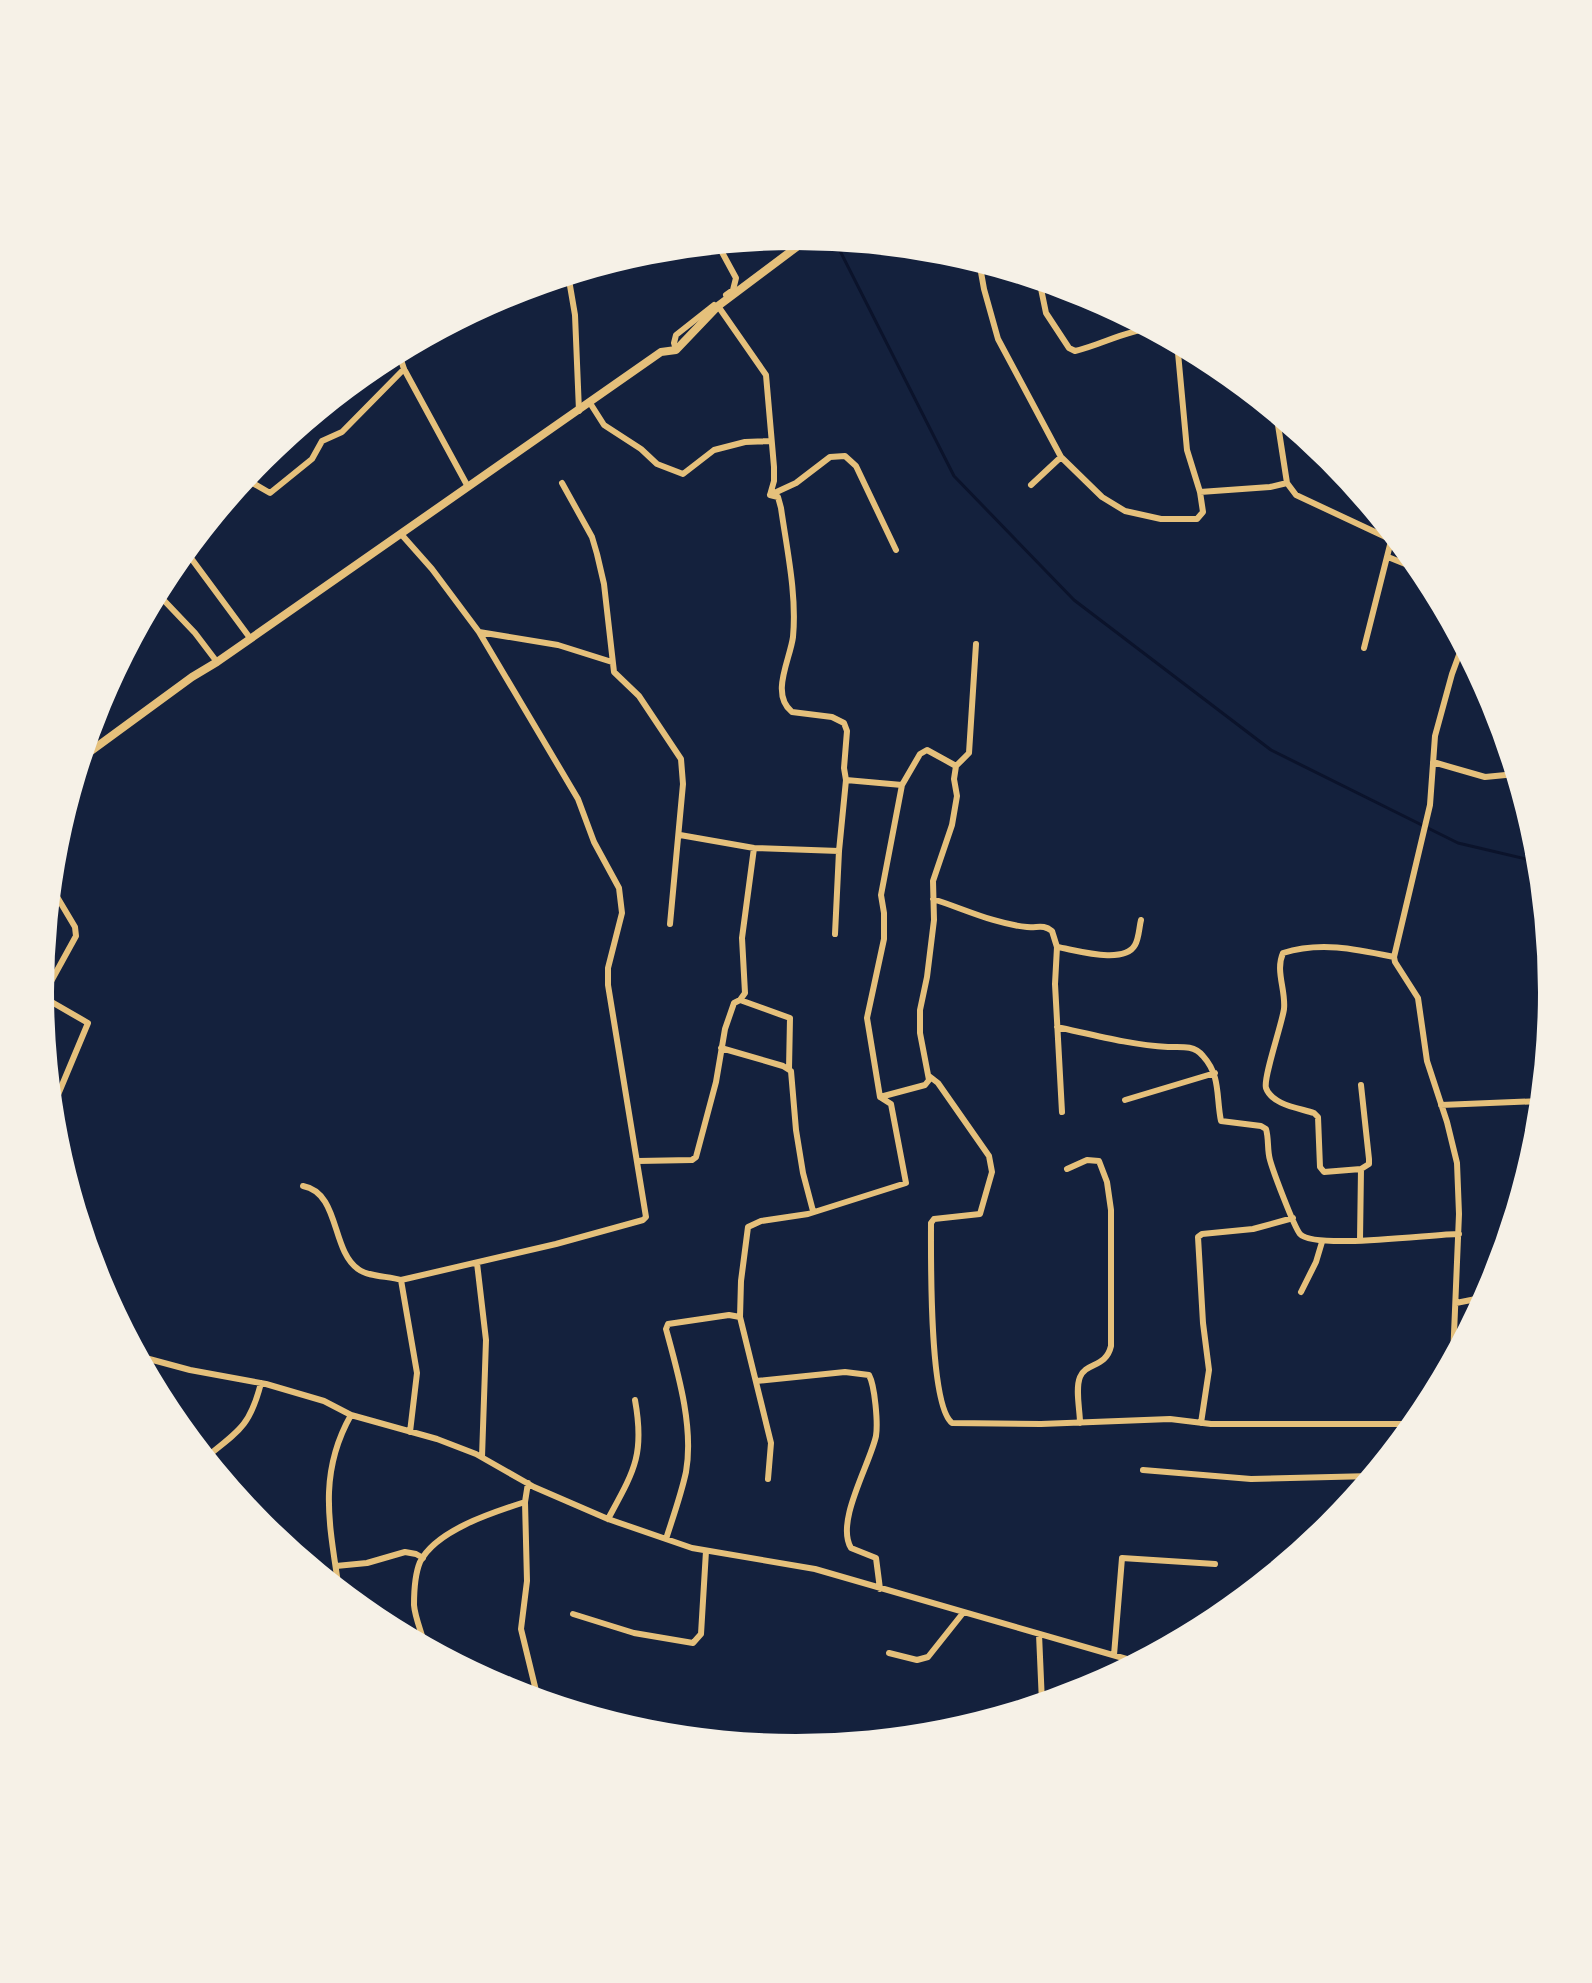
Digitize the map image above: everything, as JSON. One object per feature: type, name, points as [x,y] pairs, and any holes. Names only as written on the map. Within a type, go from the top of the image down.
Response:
[{"type":"main road","points":[[95,748],[192,677],[661,352],[676,350],[718,306],[793,250]]},
{"type":"street","points":[[676,350],[676,335],[733,290],[734,273],[723,254]]},
{"type":"street","points":[[981,273],[998,339],[1061,457],[1102,497],[1125,511],[1161,519],[1197,519],[1203,512],[1187,450],[1178,356]]},
{"type":"street","points":[[570,285],[575,315],[579,411]]},
{"type":"street","points":[[1042,291],[1046,313],[1069,348],[1075,351],[1095,347],[1133,331]]},
{"type":"street","points":[[718,306],[764,369],[774,481],[770,495]]},
{"type":"street","points":[[402,363],[467,485]]},
{"type":"street","points":[[255,484],[270,493],[312,459],[322,441],[342,432],[404,369]]},
{"type":"street","points":[[590,403],[604,425],[641,449],[657,464],[678,474],[683,474],[714,450],[745,442],[771,441]]},
{"type":"street","points":[[1279,429],[1287,483],[1296,495],[1377,530]]},
{"type":"street","points":[[770,495],[796,483],[830,457],[845,456],[856,466],[896,550]]},
{"type":"street","points":[[1031,485],[1061,457]]},
{"type":"street","points":[[562,483],[592,537],[597,554],[604,584],[614,672],[639,696],[681,759],[680,835],[670,924]]},
{"type":"street","points":[[1200,492],[1287,483]]},
{"type":"street","points":[[770,495],[778,497],[781,508],[793,596],[793,634],[785,669],[784,704],[792,712],[832,717],[844,723],[847,731],[835,934]]},
{"type":"street","points":[[303,1186],[316,1191],[330,1212],[347,1255],[360,1271],[401,1280],[643,1220],[647,1214],[607,975],[622,913],[620,893],[594,842],[578,799],[479,632],[432,569],[401,534]]},
{"type":"street","points":[[1364,648],[1390,547]]},
{"type":"street","points":[[1388,557],[1401,562]]},
{"type":"street","points":[[193,560],[250,638]]},
{"type":"street","points":[[165,601],[217,662]]},
{"type":"street","points":[[479,632],[558,645],[612,662]]},
{"type":"street","points":[[880,1097],[925,1085],[929,1076],[919,1020],[934,920],[935,870],[954,810],[956,766],[969,753],[976,644]]},
{"type":"street","points":[[1456,1330],[1459,1234],[1457,1163],[1427,1061],[1418,998],[1394,957],[1430,805],[1435,736],[1458,657]]},
{"type":"street","points":[[768,1479],[771,1443],[740,1317],[747,1228],[761,1221],[813,1211],[906,1183],[891,1104],[880,1097],[867,1009],[884,939],[881,895],[902,785],[925,750],[956,766]]},
{"type":"street","points":[[1433,762],[1485,777],[1506,775]]},
{"type":"street","points":[[846,780],[902,785]]},
{"type":"street","points":[[680,835],[754,848],[839,851]]},
{"type":"street","points":[[638,1161],[694,1159],[716,1082],[732,1004],[745,993],[742,938],[754,848]]},
{"type":"street","points":[[933,899],[1007,923],[1048,927],[1052,931],[1057,947],[1055,984],[1062,1112]]},
{"type":"street","points":[[55,973],[76,936],[75,927],[60,901]]},
{"type":"street","points":[[1057,947],[1117,956],[1129,953],[1136,943],[1141,920]]},
{"type":"street","points":[[1361,1085],[1369,1164],[1361,1169],[1324,1172],[1320,1167],[1318,1117],[1280,1102],[1265,1083],[1284,1006],[1280,960],[1283,953],[1314,946],[1362,950],[1394,957]]},
{"type":"street","points":[[740,1000],[791,1019],[789,1069],[803,1173],[813,1211]]},
{"type":"street","points":[[54,1003],[88,1023],[60,1089]]},
{"type":"street","points":[[1057,1027],[1144,1046],[1194,1048],[1202,1054],[1215,1073],[1221,1121],[1266,1129],[1270,1160],[1300,1234],[1322,1242],[1459,1234]]},
{"type":"street","points":[[721,1048],[789,1069]]},
{"type":"street","points":[[1125,1100],[1215,1073]]},
{"type":"street","points":[[929,1076],[938,1083],[980,1140],[992,1172],[980,1214],[934,1219],[931,1223],[934,1343],[944,1413],[948,1419],[958,1424],[1170,1419],[1201,1423],[1399,1424]]},
{"type":"street","points":[[1441,1105],[1530,1101]]},
{"type":"street","points":[[1067,1169],[1087,1160],[1099,1161],[1107,1182],[1111,1210],[1111,1346],[1103,1361],[1086,1369],[1079,1380],[1080,1423]]},
{"type":"street","points":[[1360,1240],[1361,1169]]},
{"type":"street","points":[[1201,1423],[1209,1370],[1198,1237],[1253,1229],[1293,1218]]},
{"type":"street","points":[[1301,1292],[1322,1242]]},
{"type":"street","points":[[477,1263],[486,1340],[482,1457]]},
{"type":"street","points":[[401,1280],[417,1373],[410,1432]]},
{"type":"street","points":[[1456,1303],[1470,1300]]},
{"type":"street","points":[[666,1539],[684,1480],[687,1456],[686,1425],[666,1324],[729,1315],[740,1317]]},
{"type":"street","points":[[152,1360],[261,1383],[324,1401],[351,1415],[437,1439],[482,1457],[528,1483],[608,1519],[666,1539],[706,1551],[815,1569],[1123,1658]]},
{"type":"street","points":[[756,1381],[845,1372],[869,1375],[873,1386],[876,1434],[849,1517],[847,1540],[851,1548],[876,1558],[880,1589]]},
{"type":"street","points":[[213,1451],[246,1424],[255,1407],[261,1383]]},
{"type":"street","points":[[608,1519],[634,1467],[641,1433],[635,1400]]},
{"type":"street","points":[[337,1574],[329,1523],[330,1466],[351,1415]]},
{"type":"street","points":[[1143,1470],[1251,1479],[1358,1476]]},
{"type":"street","points":[[528,1483],[525,1502],[527,1581],[521,1629],[535,1686]]},
{"type":"street","points":[[421,1631],[414,1607],[416,1576],[423,1558],[442,1539],[472,1521],[525,1502]]},
{"type":"street","points":[[573,1614],[634,1633],[693,1643],[701,1634],[706,1551]]},
{"type":"street","points":[[336,1566],[367,1563],[405,1552],[423,1558]]},
{"type":"street","points":[[1114,1655],[1122,1558],[1215,1564]]},
{"type":"street","points":[[889,1653],[917,1660],[928,1657],[963,1613]]},
{"type":"street","points":[[1039,1634],[1042,1692]]},
{"type":"waterway","points":[[840,251],[954,476],[1074,600],[1271,750],[1458,843],[1526,859]]}]
